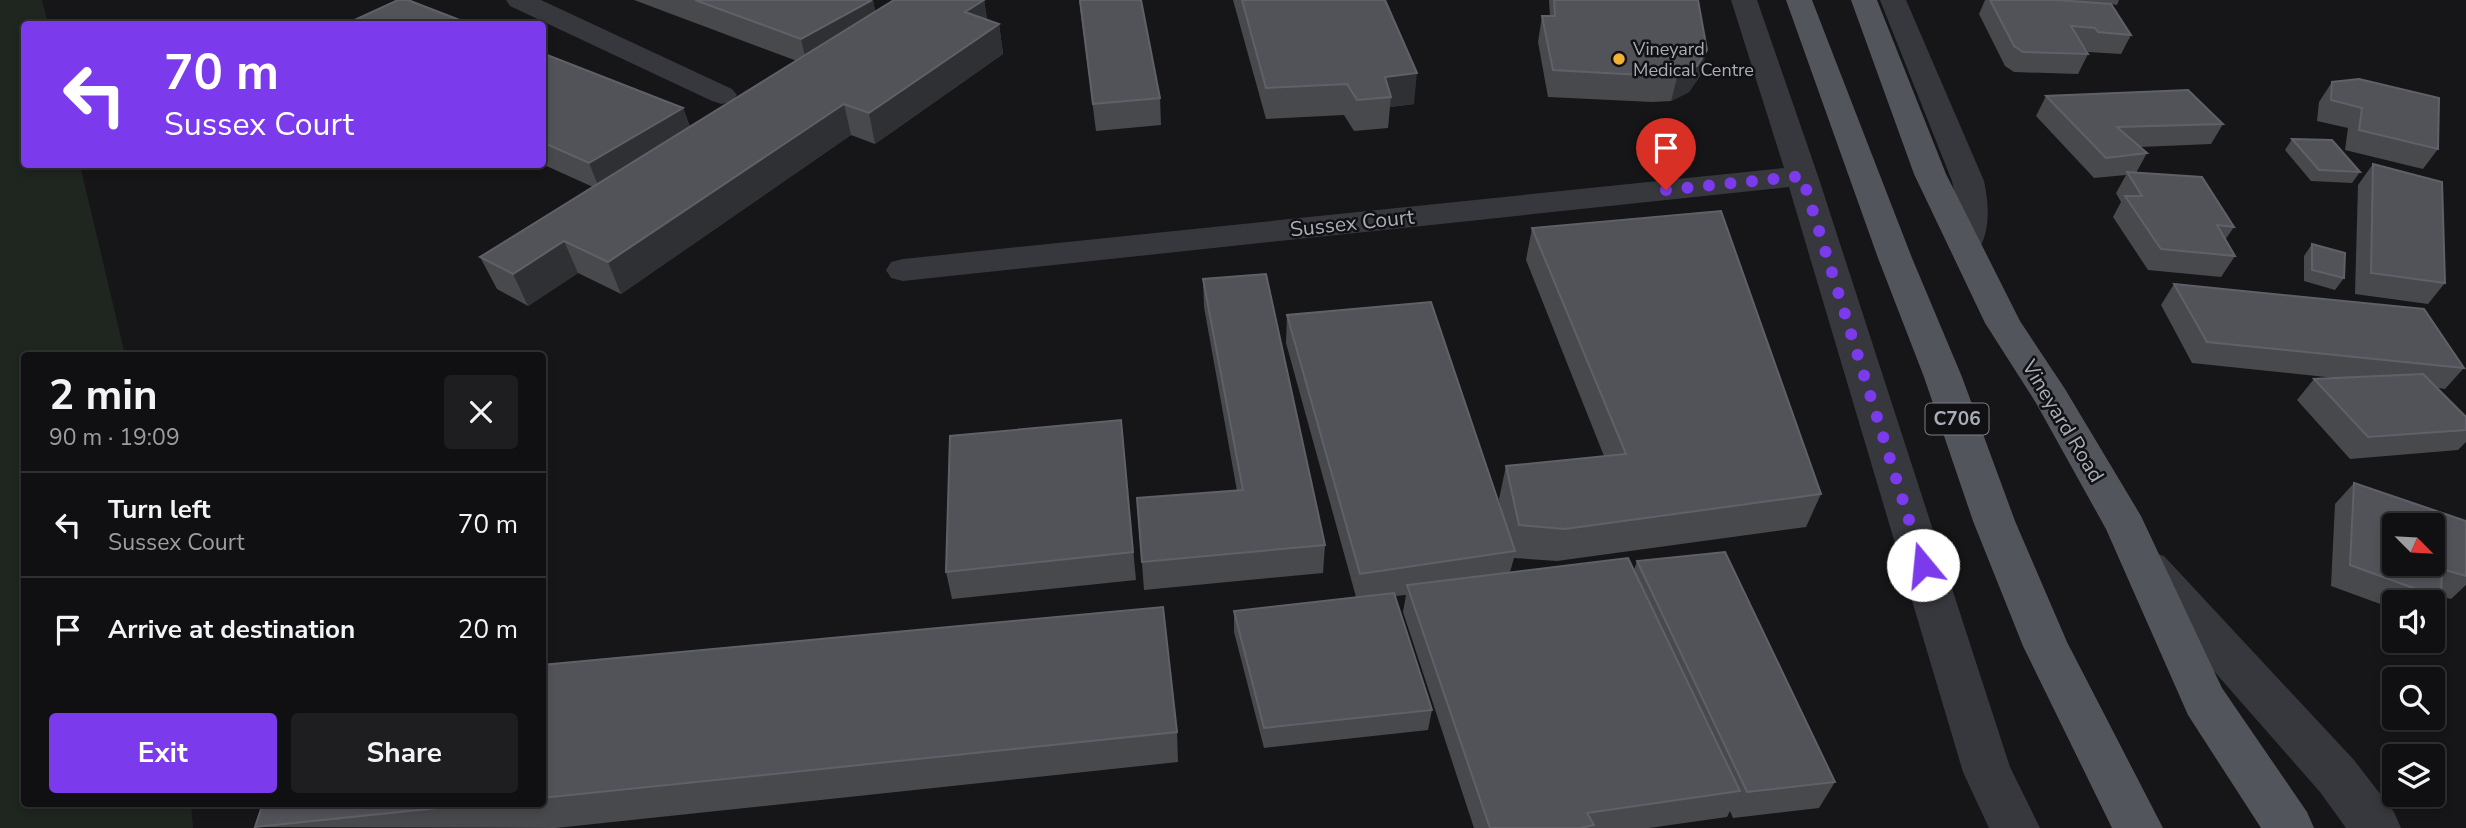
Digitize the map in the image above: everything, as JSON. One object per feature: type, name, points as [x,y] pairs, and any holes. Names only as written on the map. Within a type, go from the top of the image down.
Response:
[{"type":"main road","name":"C706","points":[[1799,0],[1895,258],[1943,377],[1999,534],[2046,646],[2138,828]]},
{"type":"main road","name":"Vineyard Road","points":[[1864,0],[1930,174],[2003,323],[2052,398],[2143,561],[2205,701],[2289,828]]},
{"type":"street","points":[[519,0],[722,95]]},
{"type":"street","points":[[1744,0],[1802,176],[1987,772],[2015,828]]},
{"type":"street","points":[[1893,0],[1968,181],[1973,205],[1965,245]]},
{"type":"street","name":"Sussex Court","points":[[903,270],[1802,176]]},
{"type":"street","points":[[2143,561],[2337,776],[2376,828]]},
{"type":"shaded area","points":[[0,0],[42,0],[47,21],[21,21],[21,168],[81,168],[124,352],[21,352],[21,807],[191,807],[193,828],[0,828]]},
{"type":"building","points":[[398,0],[408,0],[462,21],[352,21]]},
{"type":"building","points":[[695,0],[872,0],[801,39]]},
{"type":"building","points":[[894,0],[984,0],[965,12],[999,24],[869,113],[844,104],[608,262],[564,241],[513,274],[480,257]]},
{"type":"building","points":[[1080,0],[1141,0],[1160,98],[1093,104]]},
{"type":"building","points":[[1242,0],[1385,0],[1417,73],[1385,77],[1391,97],[1357,100],[1347,84],[1266,88]]},
{"type":"building","name":"Vineyard Medical Centre","points":[[1554,0],[1698,0],[1707,50],[1697,66],[1678,74],[1659,76],[1553,70],[1542,16],[1555,16]]},
{"type":"building","points":[[1990,0],[2057,0],[2111,4],[2131,35],[2071,26],[2088,54],[2023,52],[2014,46]]},
{"type":"building","points":[[546,55],[683,108],[589,163],[546,144]]},
{"type":"building","points":[[2359,79],[2439,98],[2438,149],[2359,130],[2362,108],[2331,100],[2332,82]]},
{"type":"building","points":[[2188,90],[2223,124],[2117,127],[2147,153],[2106,158],[2046,96]]},
{"type":"building","points":[[2292,139],[2332,140],[2360,172],[2319,170]]},
{"type":"building","points":[[2373,164],[2442,182],[2445,283],[2371,273]]},
{"type":"building","points":[[2127,172],[2202,177],[2234,227],[2217,225],[2235,256],[2161,249],[2125,196],[2142,196]]},
{"type":"building","points":[[1721,211],[1821,494],[1565,529],[1519,525],[1506,466],[1626,454],[1532,228]]},
{"type":"building","points":[[2312,244],[2345,253],[2344,278],[2312,270]]},
{"type":"building","points":[[1266,274],[1325,545],[1142,562],[1137,498],[1243,490],[1203,279]]},
{"type":"building","points":[[2174,284],[2424,309],[2464,368],[2207,342]]},
{"type":"building","points":[[1431,302],[1515,551],[1360,574],[1287,315]]},
{"type":"building","points":[[2423,374],[2466,417],[2466,430],[2368,437],[2314,379]]},
{"type":"building","points":[[1121,420],[1133,552],[946,572],[950,436]]},
{"type":"building","points":[[2354,483],[2442,513],[2382,513],[2382,576],[2442,576],[2441,590],[2419,590],[2350,565]]},
{"type":"building","points":[[2445,514],[2466,521],[2466,576],[2445,570]]},
{"type":"building","points":[[1725,552],[1835,782],[1747,792],[1637,561]]},
{"type":"building","points":[[1628,558],[1740,791],[1587,813],[1594,825],[1580,828],[1490,828],[1407,585]]},
{"type":"building","points":[[1394,593],[1432,710],[1264,728],[1234,611]]},
{"type":"building","points":[[1163,607],[1177,732],[546,798],[546,665]]},
{"type":"building","points":[[262,807],[448,807],[255,827]]},
{"type":"place","name":"Vineyard Medical Centre","points":[[1619,59]]},
{"type":"route","points":[[1666,190],[1802,176],[1923,565]]}]
